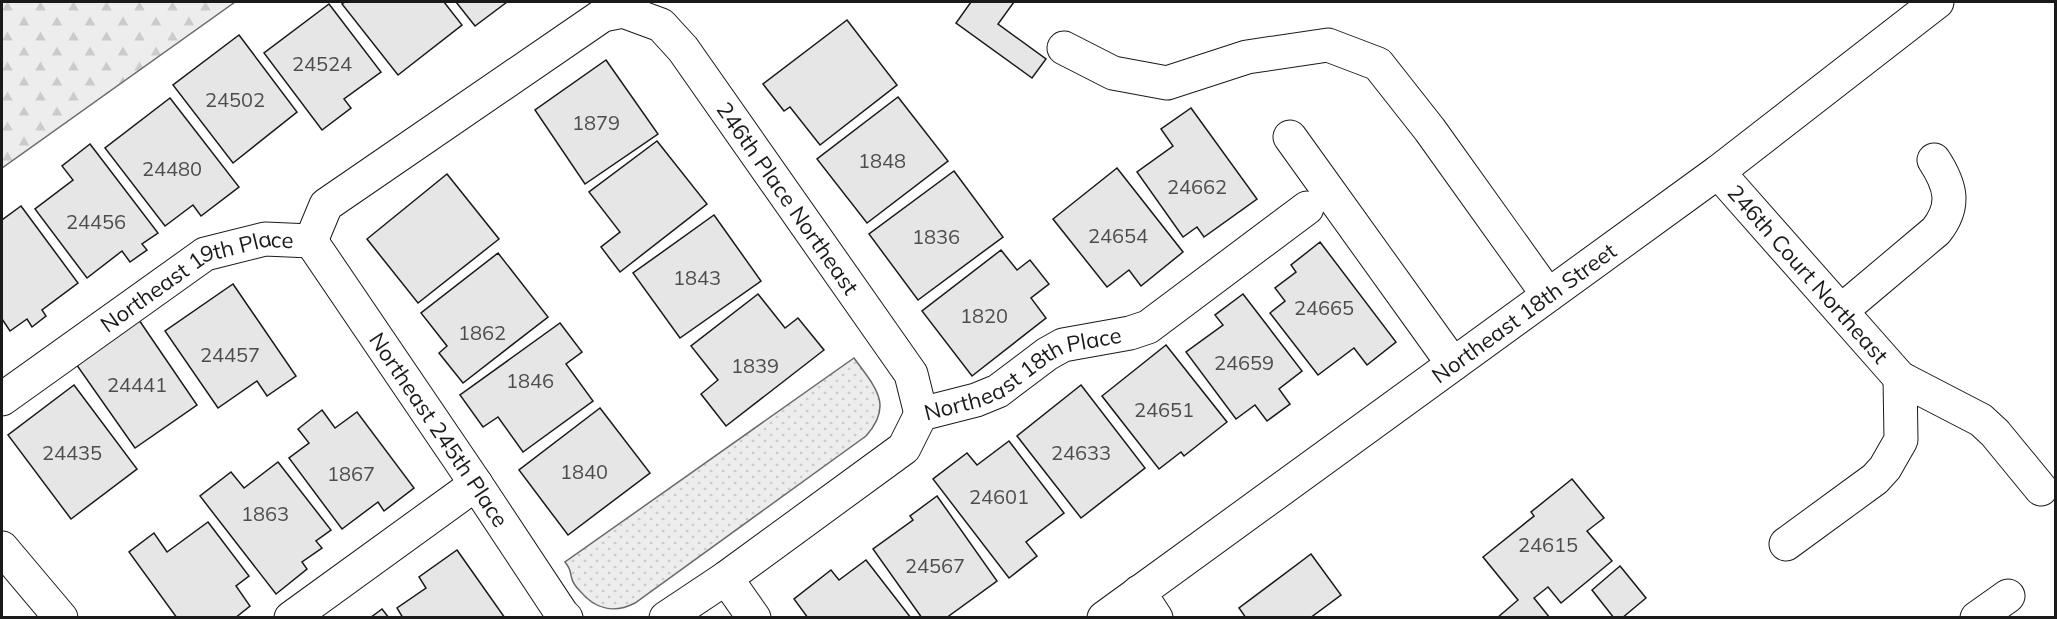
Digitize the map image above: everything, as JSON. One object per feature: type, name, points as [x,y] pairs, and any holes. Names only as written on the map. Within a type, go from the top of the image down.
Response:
[{"type":"street","name":"Northeast 18th Street","points":[[1104,618],[1147,605],[1453,364],[1718,172],[1929,4]]},
{"type":"street","name":"Northeast 19th Place","points":[[2,399],[206,254],[265,239],[311,241],[326,205],[603,15],[623,11]]},
{"type":"street","name":"246th Place Northeast","points":[[623,11],[661,25],[683,49],[911,374],[921,414]]},
{"type":"street","points":[[1064,48],[1113,73],[1167,82],[1247,57],[1328,45],[1378,64],[1430,130],[1548,295]]},
{"type":"street","points":[[1290,137],[1453,364]]},
{"type":"street","points":[[1841,311],[1936,231],[1947,218],[1950,197],[1943,173],[1934,160]]},
{"type":"street","name":"246th Court Northeast","points":[[1718,172],[1900,378]]},
{"type":"street","name":"Northeast 18th Place","points":[[666,618],[726,578],[904,448],[921,414],[976,400],[998,391],[1047,354],[1063,345],[1130,333],[1148,327],[1307,208]]},
{"type":"street","name":"Northeast 245th Place","points":[[311,241],[566,618]]},
{"type":"street","points":[[1786,544],[1875,479],[1885,468],[1900,440],[1900,378],[1981,420],[1995,433],[2041,489]]},
{"type":"street","points":[[291,618],[476,484]]},
{"type":"street","points":[[2,548],[62,618]]},
{"type":"street","points":[[726,578],[754,618]]},
{"type":"street","points":[[1977,618],[2008,596]]},
{"type":"green space","points":[[2,2],[235,2],[2,168]]},
{"type":"green space","points":[[854,358],[874,387],[880,405],[879,415],[866,436],[635,603],[612,609],[598,606],[586,597],[573,582],[570,569],[565,562]]},
{"type":"building","points":[[345,2],[444,2],[462,25],[398,75],[342,4]]},
{"type":"building","points":[[456,2],[507,2],[475,26]]},
{"type":"building","points":[[971,2],[1014,2],[998,24],[1046,59],[1032,78],[956,23]]},
{"type":"building","points":[[329,4],[381,72],[344,99],[351,108],[322,130],[264,53]]},
{"type":"building","points":[[847,20],[897,85],[820,145],[790,107],[784,111],[763,84]]},
{"type":"building","points":[[239,35],[297,112],[233,163],[173,85]]},
{"type":"building","points":[[606,60],[658,134],[585,184],[535,110]]},
{"type":"building","points":[[898,97],[948,161],[867,223],[817,159]]},
{"type":"building","points":[[170,98],[239,187],[201,216],[193,205],[165,226],[105,148]]},
{"type":"building","points":[[1191,108],[1257,199],[1204,237],[1197,227],[1183,237],[1137,172],[1173,146],[1161,129]]},
{"type":"building","points":[[657,141],[707,204],[620,272],[601,247],[620,232],[589,192]]},
{"type":"building","points":[[90,144],[158,233],[142,244],[147,250],[130,262],[122,251],[87,278],[35,209],[73,180],[62,166]]},
{"type":"building","points":[[1117,168],[1183,252],[1141,286],[1129,270],[1107,287],[1053,219]]},
{"type":"building","points":[[954,171],[1003,237],[918,300],[869,234]]},
{"type":"building","points":[[447,174],[499,239],[418,303],[367,239]]},
{"type":"building","points":[[21,206],[78,283],[42,310],[46,316],[32,327],[27,319],[10,331],[2,319],[2,220]]},
{"type":"building","points":[[714,215],[761,281],[680,338],[633,273]]},
{"type":"building","points":[[1320,242],[1396,342],[1367,365],[1354,348],[1318,375],[1270,313],[1285,301],[1275,288],[1296,272],[1291,265]]},
{"type":"building","points":[[1001,250],[1017,270],[1030,260],[1049,284],[1031,298],[1046,318],[972,376],[922,311]]},
{"type":"building","points":[[498,253],[548,317],[463,383],[439,353],[447,346],[421,313]]},
{"type":"building","points":[[233,284],[296,376],[267,396],[257,381],[218,408],[165,331]]},
{"type":"building","points":[[758,294],[785,328],[798,318],[824,350],[726,426],[701,394],[718,380],[691,346]]},
{"type":"building","points":[[1243,294],[1302,371],[1279,389],[1290,404],[1267,421],[1255,405],[1236,419],[1186,352],[1223,325],[1215,315]]},
{"type":"building","points":[[139,320],[197,405],[135,448],[76,364]]},
{"type":"building","points":[[560,323],[582,352],[566,364],[593,401],[523,452],[498,417],[483,427],[460,395]]},
{"type":"building","points":[[1166,345],[1227,422],[1184,456],[1181,452],[1159,469],[1102,396]]},
{"type":"building","points":[[74,385],[137,469],[71,519],[8,435]]},
{"type":"building","points":[[1081,385],[1145,468],[1081,518],[1017,436]]},
{"type":"building","points":[[600,408],[650,473],[568,535],[519,470]]},
{"type":"building","points":[[322,410],[335,428],[357,412],[414,488],[384,511],[378,502],[342,529],[289,458],[309,443],[298,429]]},
{"type":"building","points":[[1009,441],[1064,513],[1026,542],[1037,556],[1009,578],[933,479],[967,453],[977,465]]},
{"type":"building","points":[[278,462],[331,530],[316,541],[322,548],[302,562],[307,569],[276,594],[200,496],[231,472],[244,488]]},
{"type":"building","points":[[1572,479],[1604,518],[1587,531],[1612,561],[1561,603],[1548,587],[1534,598],[1550,618],[1497,618],[1518,600],[1483,557],[1534,516],[1531,512]]},
{"type":"building","points":[[937,496],[997,581],[946,618],[922,618],[873,549],[913,520],[910,516]]},
{"type":"building","points":[[208,522],[249,576],[236,586],[250,606],[235,618],[177,618],[129,552],[154,533],[167,552]]},
{"type":"building","points":[[457,550],[505,618],[403,618],[397,608],[426,588],[419,577]]},
{"type":"building","points":[[1311,554],[1341,595],[1310,618],[1246,618],[1239,608]]},
{"type":"building","points":[[866,560],[911,618],[808,618],[794,599],[831,570],[839,580]]},
{"type":"building","points":[[1620,566],[1646,598],[1622,618],[1614,618],[1592,590]]},
{"type":"building","points":[[382,609],[389,618],[370,618]]}]
